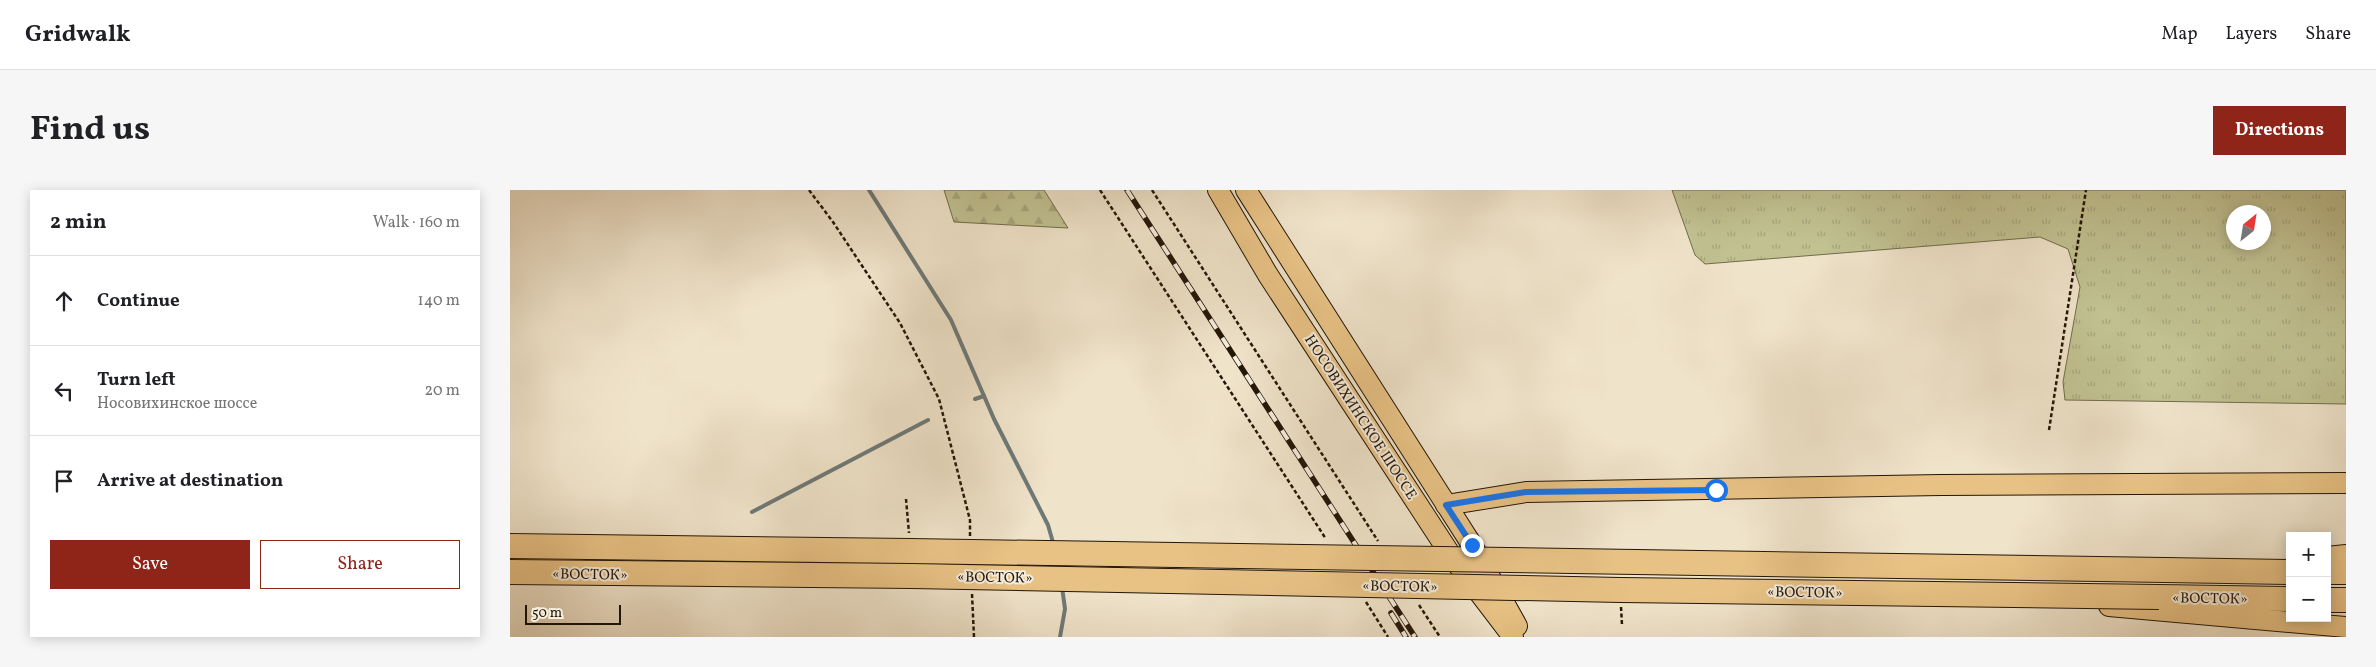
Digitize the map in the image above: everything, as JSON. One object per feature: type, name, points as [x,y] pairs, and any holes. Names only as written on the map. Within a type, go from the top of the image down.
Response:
[{"type":"highway","name":"«ВОСТОК»","points":[[510,546],[2165,570],[2282,570]]},
{"type":"highway","name":"«ВОСТОК»","points":[[510,572],[912,576],[1610,590],[2010,595],[2158,604],[2286,599]]},
{"type":"highway","points":[[2331,572],[2346,572]]},
{"type":"highway","points":[[2331,600],[2346,600]]},
{"type":"main road","name":"НОСОВИХИНСКОЕ ШОССЕ","points":[[1218,190],[1268,274],[1452,557],[1513,637]]},
{"type":"main road","name":"НОСОВИХИНСКОЕ ШОССЕ","points":[[1246,190],[1472,545],[1523,637]]},
{"type":"main road","points":[[1446,505],[1526,492],[1941,485],[2346,483]]},
{"type":"main road","points":[[2331,557],[2346,556]]},
{"type":"main road","points":[[2158,604],[2346,627]]},
{"type":"path","points":[[809,190],[833,222],[900,323],[939,399],[970,520],[970,538]]},
{"type":"path","points":[[1100,190],[1326,540]]},
{"type":"path","points":[[1152,190],[1381,546]]},
{"type":"path","points":[[2049,430],[2086,190]]},
{"type":"path","points":[[906,499],[910,552]]},
{"type":"path","points":[[972,586],[974,637]]},
{"type":"path","points":[[1362,596],[1388,637]]},
{"type":"path","points":[[1418,604],[1440,637]]},
{"type":"green space","points":[[944,190],[1044,190],[1068,228],[954,222]]},
{"type":"green space","points":[[1672,190],[2346,190],[2346,404],[2065,400],[2063,382],[2080,287],[2068,249],[2040,237],[1705,264],[1695,255]]},
{"type":"waterway","points":[[869,190],[951,320],[994,419],[1048,525],[1054,546]]},
{"type":"waterway","points":[[975,399],[984,396]]},
{"type":"waterway","points":[[752,512],[928,420]]},
{"type":"waterway","points":[[1060,637],[1065,609],[1062,587]]},
{"type":"railway","points":[[1127,190],[1415,637]]},
{"type":"railway","points":[[1391,613],[1406,637]]},
{"type":"route","points":[[1472,545],[1446,505],[1526,492],[1716,490]]}]
